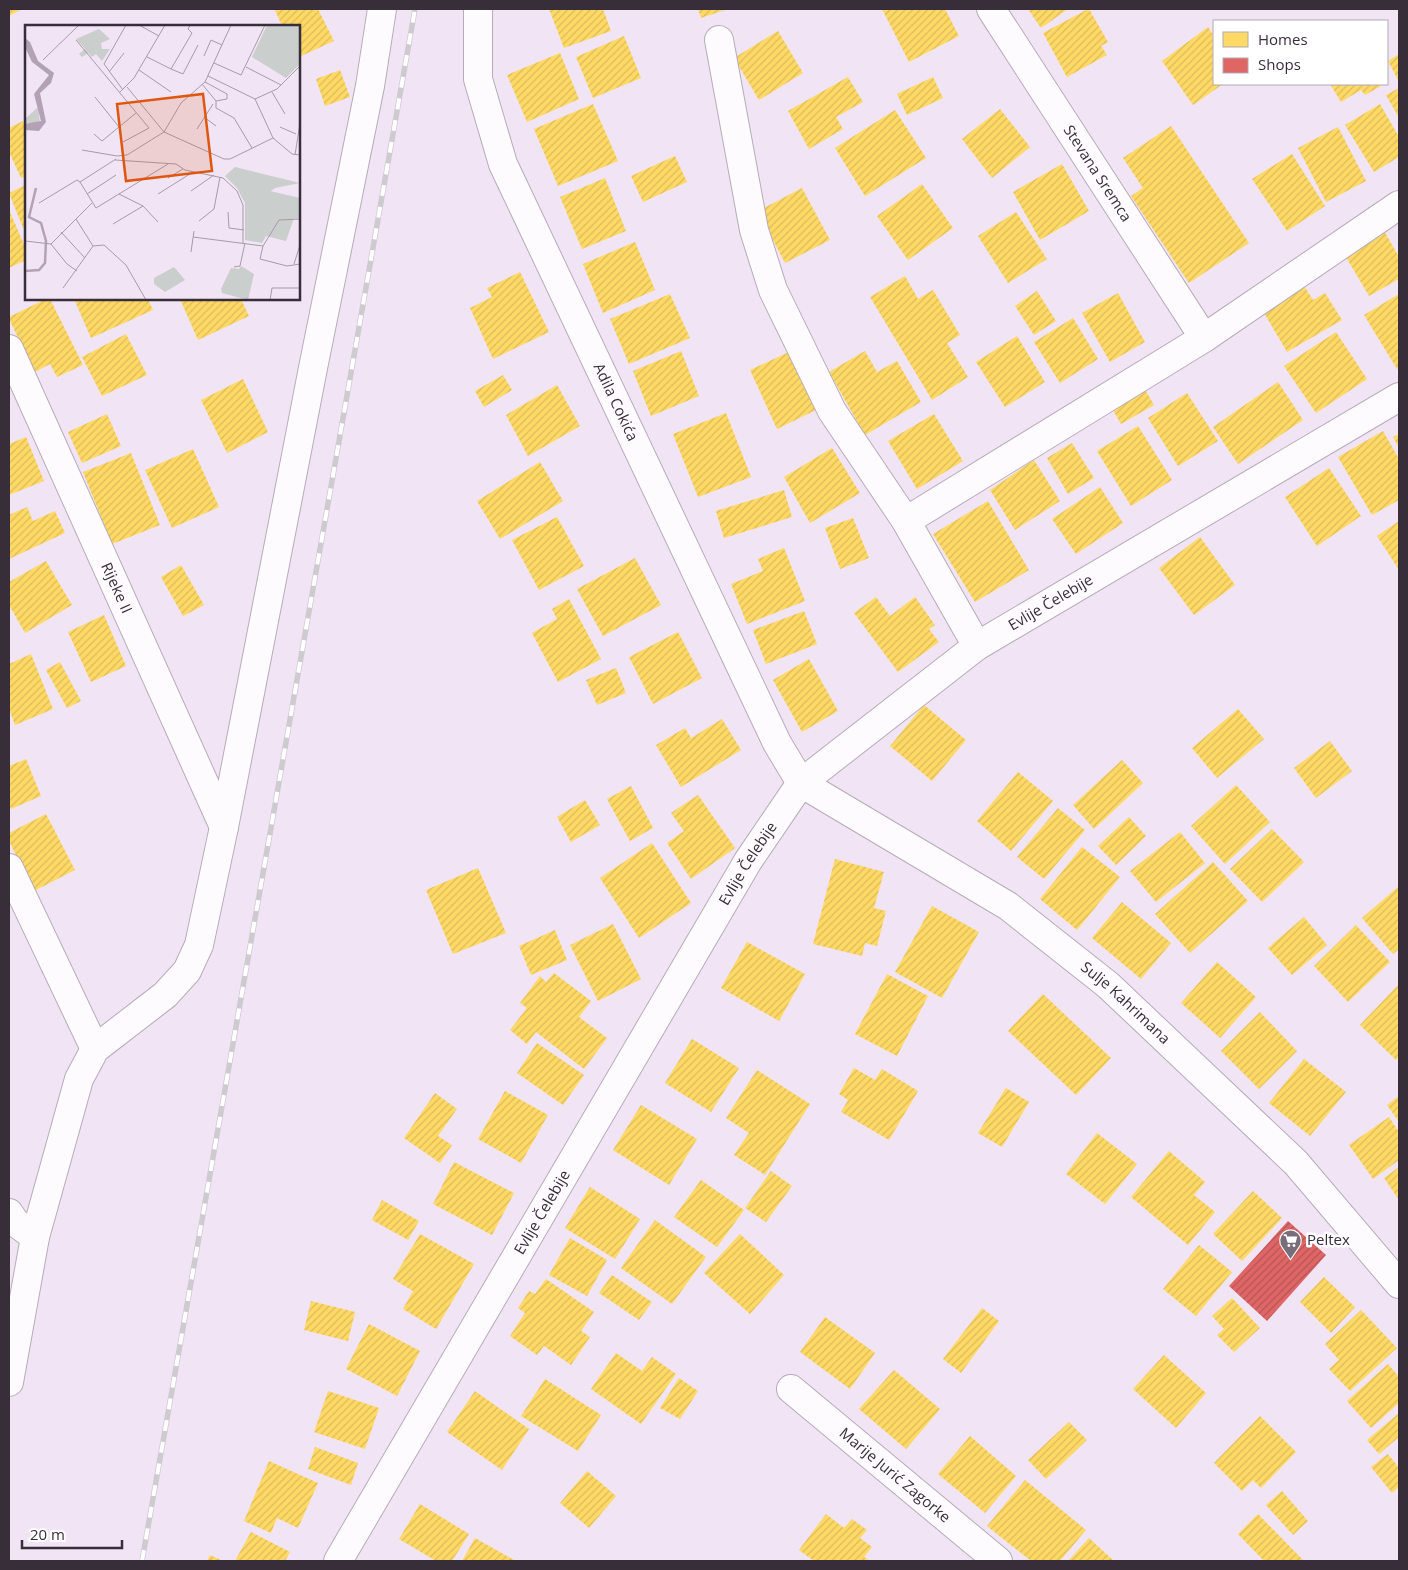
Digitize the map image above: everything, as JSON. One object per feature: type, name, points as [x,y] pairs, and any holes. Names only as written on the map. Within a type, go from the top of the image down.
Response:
[{"type":"street","points":[[9,1382],[35,1238],[79,1079],[95,1049],[165,995],[187,971],[200,944],[370,86],[382,9]]},
{"type":"street","name":"Adila Cokića","points":[[478,9],[478,80],[503,164],[777,743],[801,784]]},
{"type":"street","name":"Stevana Sremca","points":[[991,9],[1204,338]]},
{"type":"street","points":[[719,40],[754,230],[773,290],[832,411],[906,521],[977,646]]},
{"type":"street","points":[[906,521],[1204,338],[1399,206]]},
{"type":"street","name":"Rijeke II","points":[[9,350],[224,826]]},
{"type":"street","name":"Evlije Čelebije","points":[[338,1561],[748,861],[801,784],[977,646],[1399,397]]},
{"type":"street","name":"Sulje Kahrimana","points":[[801,784],[1008,906],[1108,985],[1296,1163],[1399,1284]]},
{"type":"street","points":[[9,868],[95,1049]]},
{"type":"street","points":[[9,1213],[15,1222],[35,1238]]},
{"type":"street","name":"Marije Jurić Zagorke","points":[[790,1389],[982,1556]]},
{"type":"building: Homes","points":[[9,9],[22,9],[9,16]]},
{"type":"building: Homes","points":[[318,9],[334,41],[300,57],[300,25],[282,25],[275,10]]},
{"type":"building: Homes","points":[[549,9],[603,9],[611,31],[564,48]]},
{"type":"building: Homes","points":[[698,9],[728,9],[701,18]]},
{"type":"building: Homes","points":[[882,9],[945,9],[959,36],[909,62]]},
{"type":"building: Homes","points":[[1028,9],[1068,9],[1041,28]]},
{"type":"building: Homes","points":[[1088,9],[1108,42],[1101,46],[1107,55],[1067,77],[1043,33]]},
{"type":"building: Homes","points":[[1208,27],[1213,34],[1213,85],[1222,85],[1193,105],[1162,61]]},
{"type":"building: Homes","points":[[778,31],[803,73],[759,100],[734,58]]},
{"type":"building: Homes","points":[[624,36],[641,78],[593,98],[576,57]]},
{"type":"building: Homes","points":[[560,53],[579,99],[527,122],[507,75]]},
{"type":"building: Homes","points":[[1399,54],[1399,82],[1388,61]]},
{"type":"building: Homes","points":[[340,70],[350,97],[325,106],[316,79]]},
{"type":"building: Homes","points":[[848,77],[863,102],[836,117],[843,129],[809,149],[788,111]]},
{"type":"building: Homes","points":[[933,77],[943,98],[907,115],[897,94]]},
{"type":"building: Homes","points":[[1331,85],[1381,86],[1365,95],[1361,90],[1341,102]]},
{"type":"building: Homes","points":[[1399,88],[1399,118],[1386,95]]},
{"type":"building: Homes","points":[[593,104],[618,161],[558,186],[534,129]]},
{"type":"building: Homes","points":[[1380,104],[1399,137],[1399,157],[1374,172],[1345,125]]},
{"type":"building: Homes","points":[[1000,109],[1030,147],[992,178],[962,139]]},
{"type":"building: Homes","points":[[895,110],[926,158],[865,196],[835,148]]},
{"type":"building: Homes","points":[[23,121],[25,126],[25,176],[21,178],[9,152],[9,128]]},
{"type":"building: Homes","points":[[1171,126],[1249,243],[1189,283],[1131,196],[1143,188],[1123,158]]},
{"type":"building: Homes","points":[[1338,127],[1366,181],[1326,202],[1298,148]]},
{"type":"building: Homes","points":[[1292,154],[1325,206],[1287,231],[1252,179]]},
{"type":"building: Homes","points":[[675,156],[687,182],[643,202],[631,176]]},
{"type":"building: Homes","points":[[1062,164],[1089,211],[1040,240],[1013,192]]},
{"type":"building: Homes","points":[[605,178],[626,231],[582,249],[560,197]]},
{"type":"building: Homes","points":[[922,184],[953,228],[908,260],[877,216]]},
{"type":"building: Homes","points":[[25,185],[25,227],[23,228],[9,193]]},
{"type":"building: Homes","points":[[802,188],[830,240],[785,263],[758,211]]},
{"type":"building: Homes","points":[[9,210],[25,247],[25,260],[9,268]]},
{"type":"building: Homes","points":[[1016,212],[1047,259],[1008,283],[978,236]]},
{"type":"building: Homes","points":[[1383,229],[1399,257],[1399,279],[1369,296],[1343,252]]},
{"type":"building: Homes","points":[[635,242],[655,290],[603,313],[583,264]]},
{"type":"building: Homes","points":[[520,272],[549,332],[493,359],[470,308],[492,297],[487,288]]},
{"type":"building: Homes","points":[[905,276],[918,299],[933,290],[960,335],[947,343],[968,377],[932,400],[870,297]]},
{"type":"building: Homes","points":[[1301,281],[1313,300],[1325,293],[1342,320],[1287,352],[1260,306]]},
{"type":"building: Homes","points":[[1037,291],[1056,321],[1034,335],[1015,306]]},
{"type":"building: Homes","points":[[1118,293],[1145,342],[1110,362],[1082,313]]},
{"type":"building: Homes","points":[[670,294],[690,338],[629,364],[610,319]]},
{"type":"building: Homes","points":[[1399,294],[1399,368],[1397,369],[1364,315]]},
{"type":"building: Homes","points":[[44,300],[50,300],[83,365],[57,377],[50,364],[35,372],[9,317]]},
{"type":"building: Homes","points":[[74,300],[148,300],[153,310],[91,338]]},
{"type":"building: Homes","points":[[180,300],[241,300],[249,316],[198,340]]},
{"type":"building: Homes","points":[[1073,318],[1098,359],[1060,383],[1034,342]]},
{"type":"building: Homes","points":[[1336,332],[1367,379],[1316,413],[1284,366]]},
{"type":"building: Homes","points":[[126,334],[147,375],[102,396],[82,357]]},
{"type":"building: Homes","points":[[1017,336],[1045,382],[1005,407],[976,362]]},
{"type":"building: Homes","points":[[681,351],[699,396],[651,416],[633,371]]},
{"type":"building: Homes","points":[[791,351],[818,409],[777,429],[750,370]]},
{"type":"building: Homes","points":[[865,351],[877,372],[897,361],[921,402],[865,435],[829,372]]},
{"type":"building: Homes","points":[[503,375],[512,390],[484,407],[475,391]]},
{"type":"building: Homes","points":[[243,379],[268,432],[227,453],[201,400]]},
{"type":"building: Homes","points":[[1278,382],[1303,420],[1238,464],[1213,427]]},
{"type":"building: Homes","points":[[557,385],[580,426],[528,456],[506,415]]},
{"type":"building: Homes","points":[[1143,386],[1154,405],[1121,424],[1110,405]]},
{"type":"building: Homes","points":[[1187,393],[1218,441],[1178,466],[1148,418]]},
{"type":"building: Homes","points":[[726,413],[751,477],[698,497],[673,434]]},
{"type":"building: Homes","points":[[107,414],[121,446],[82,463],[68,432]]},
{"type":"building: Homes","points":[[934,414],[963,461],[917,489],[888,441]]},
{"type":"building: Homes","points":[[1138,426],[1172,480],[1131,506],[1097,451]]},
{"type":"building: Homes","points":[[1383,431],[1399,459],[1399,500],[1372,515],[1338,457]]},
{"type":"building: Homes","points":[[1399,434],[1399,448],[1393,437]]},
{"type":"building: Homes","points":[[26,437],[44,481],[9,495],[9,444]]},
{"type":"building: Homes","points":[[1072,443],[1094,478],[1068,494],[1047,458]]},
{"type":"building: Homes","points":[[832,448],[860,493],[810,523],[784,477]]},
{"type":"building: Homes","points":[[193,449],[219,507],[172,528],[145,470]]},
{"type":"building: Homes","points":[[131,453],[160,525],[112,544],[83,472]]},
{"type":"building: Homes","points":[[1034,460],[1060,501],[1015,530],[990,490]]},
{"type":"building: Homes","points":[[540,462],[563,501],[500,539],[477,501]]},
{"type":"building: Homes","points":[[1329,468],[1361,516],[1317,546],[1285,497]]},
{"type":"building: Homes","points":[[1100,487],[1123,523],[1076,554],[1052,519]]},
{"type":"building: Homes","points":[[784,490],[792,517],[724,538],[716,511]]},
{"type":"building: Homes","points":[[988,501],[1029,570],[975,602],[933,534]]},
{"type":"building: Homes","points":[[27,507],[33,521],[55,511],[65,533],[9,559],[9,515]]},
{"type":"building: Homes","points":[[557,517],[584,566],[539,590],[512,540]]},
{"type":"building: Homes","points":[[853,518],[869,558],[840,569],[825,528]]},
{"type":"building: Homes","points":[[1399,521],[1399,570],[1377,536]]},
{"type":"building: Homes","points":[[1200,537],[1235,585],[1194,615],[1159,568]]},
{"type":"building: Homes","points":[[784,548],[805,601],[747,624],[731,584],[763,571],[758,559]]},
{"type":"building: Homes","points":[[635,558],[661,605],[603,636],[577,589]]},
{"type":"building: Homes","points":[[46,561],[72,605],[25,633],[9,605],[9,582]]},
{"type":"building: Homes","points":[[181,565],[204,605],[183,616],[161,577]]},
{"type":"building: Homes","points":[[876,597],[890,616],[915,597],[935,625],[929,629],[939,642],[898,672],[854,613]]},
{"type":"building: Homes","points":[[569,599],[601,659],[558,682],[532,633],[557,619],[552,609]]},
{"type":"building: Homes","points":[[804,611],[817,644],[766,664],[753,630]]},
{"type":"building: Homes","points":[[104,615],[126,666],[91,682],[68,632]]},
{"type":"building: Homes","points":[[678,632],[702,678],[653,704],[629,657]]},
{"type":"building: Homes","points":[[31,654],[53,709],[15,725],[9,709],[9,664]]},
{"type":"building: Homes","points":[[809,659],[838,711],[802,732],[773,680]]},
{"type":"building: Homes","points":[[60,662],[81,701],[67,708],[46,670]]},
{"type":"building: Homes","points":[[616,668],[626,693],[597,705],[586,680]]},
{"type":"building: Homes","points":[[924,705],[966,740],[932,781],[890,746]]},
{"type":"building: Homes","points":[[1238,709],[1264,739],[1217,778],[1192,748]]},
{"type":"building: Homes","points":[[722,719],[741,750],[681,787],[656,745],[685,728],[691,738]]},
{"type":"building: Homes","points":[[1330,741],[1352,771],[1316,798],[1294,768]]},
{"type":"building: Homes","points":[[26,759],[41,796],[11,809],[9,804],[9,766]]},
{"type":"building: Homes","points":[[1122,760],[1143,783],[1094,829],[1073,805]]},
{"type":"building: Homes","points":[[1018,772],[1053,801],[1011,851],[977,821]]},
{"type":"building: Homes","points":[[1236,785],[1270,822],[1225,864],[1191,826]]},
{"type":"building: Homes","points":[[631,786],[653,828],[630,841],[607,799]]},
{"type":"building: Homes","points":[[698,795],[735,848],[691,879],[667,843],[684,831],[671,813]]},
{"type":"building: Homes","points":[[585,800],[600,825],[571,842],[557,817]]},
{"type":"building: Homes","points":[[1058,808],[1085,830],[1044,879],[1017,857]]},
{"type":"building: Homes","points":[[46,814],[75,870],[34,891],[9,841],[9,833]]},
{"type":"building: Homes","points":[[1129,817],[1146,836],[1116,865],[1098,846]]},
{"type":"building: Homes","points":[[1272,829],[1304,862],[1262,902],[1230,869]]},
{"type":"building: Homes","points":[[1180,832],[1205,863],[1156,902],[1130,871]]},
{"type":"building: Homes","points":[[652,843],[691,903],[639,938],[600,878]]},
{"type":"building: Homes","points":[[1082,847],[1120,877],[1077,930],[1040,899]]},
{"type":"building: Homes","points":[[835,859],[884,872],[874,908],[886,911],[877,946],[865,943],[862,956],[813,944]]},
{"type":"building: Homes","points":[[1213,862],[1248,901],[1190,953],[1155,914]]},
{"type":"building: Homes","points":[[478,868],[506,933],[453,954],[426,890]]},
{"type":"building: Homes","points":[[1399,886],[1399,949],[1393,954],[1362,918]]},
{"type":"building: Homes","points":[[1122,902],[1171,943],[1141,979],[1092,938]]},
{"type":"building: Homes","points":[[932,906],[979,932],[942,998],[895,972]]},
{"type":"building: Homes","points":[[1304,917],[1327,945],[1292,975],[1268,948]]},
{"type":"building: Homes","points":[[613,924],[641,979],[598,1001],[570,945]]},
{"type":"building: Homes","points":[[1356,925],[1390,962],[1348,1002],[1314,966]]},
{"type":"building: Homes","points":[[555,930],[567,960],[531,975],[519,946]]},
{"type":"building: Homes","points":[[747,942],[805,974],[779,1021],[721,988]]},
{"type":"building: Homes","points":[[1217,962],[1256,997],[1220,1038],[1181,1003]]},
{"type":"building: Homes","points":[[554,973],[591,1001],[579,1017],[607,1038],[584,1069],[536,1032],[527,1044],[510,1030],[527,1008],[520,1003],[540,976],[546,982]]},
{"type":"building: Homes","points":[[887,974],[928,996],[897,1056],[855,1034]]},
{"type":"building: Homes","points":[[1399,984],[1399,1057],[1396,1060],[1360,1025]]},
{"type":"building: Homes","points":[[1043,994],[1111,1058],[1076,1095],[1008,1031]]},
{"type":"building: Homes","points":[[1260,1012],[1297,1051],[1259,1089],[1221,1051]]},
{"type":"building: Homes","points":[[692,1039],[739,1068],[711,1112],[665,1083]]},
{"type":"building: Homes","points":[[537,1043],[584,1075],[563,1105],[517,1073]]},
{"type":"building: Homes","points":[[1304,1059],[1346,1092],[1310,1136],[1269,1103]]},
{"type":"building: Homes","points":[[854,1068],[875,1080],[882,1069],[918,1091],[889,1140],[841,1112],[848,1100],[839,1094]]},
{"type":"building: Homes","points":[[757,1070],[810,1104],[765,1175],[734,1155],[749,1133],[726,1118]]},
{"type":"building: Homes","points":[[1006,1088],[1029,1102],[1002,1147],[978,1133]]},
{"type":"building: Homes","points":[[505,1091],[548,1115],[521,1163],[478,1139]]},
{"type":"building: Homes","points":[[435,1093],[457,1109],[438,1136],[452,1145],[440,1163],[404,1138]]},
{"type":"building: Homes","points":[[1399,1096],[1399,1122],[1387,1105]]},
{"type":"building: Homes","points":[[641,1105],[697,1139],[669,1185],[613,1150]]},
{"type":"building: Homes","points":[[1389,1117],[1399,1132],[1399,1160],[1373,1179],[1349,1145]]},
{"type":"building: Homes","points":[[1097,1133],[1137,1164],[1105,1204],[1066,1174]]},
{"type":"building: Homes","points":[[1169,1151],[1205,1182],[1194,1195],[1215,1212],[1188,1245],[1131,1197]]},
{"type":"building: Homes","points":[[454,1162],[514,1193],[492,1235],[433,1204]]},
{"type":"building: Homes","points":[[1399,1167],[1399,1200],[1384,1178]]},
{"type":"building: Homes","points":[[771,1171],[792,1186],[766,1222],[745,1208]]},
{"type":"building: Homes","points":[[701,1180],[744,1210],[717,1247],[674,1217]]},
{"type":"building: Homes","points":[[590,1187],[640,1219],[615,1259],[565,1228]]},
{"type":"building: Homes","points":[[1253,1191],[1282,1218],[1242,1261],[1213,1234]]},
{"type":"building: Homes","points":[[382,1200],[419,1221],[408,1240],[372,1220]]},
{"type":"building: Homes","points":[[655,1220],[706,1257],[672,1304],[621,1268]]},
{"type":"building: Homes","points":[[420,1234],[474,1264],[436,1329],[403,1309],[413,1291],[393,1279]]},
{"type":"building: Homes","points":[[740,1234],[784,1275],[750,1314],[704,1273]]},
{"type":"building: Homes","points":[[570,1238],[607,1260],[587,1296],[549,1275]]},
{"type":"building: Homes","points":[[1199,1245],[1232,1272],[1196,1316],[1163,1289]]},
{"type":"building: Homes","points":[[612,1275],[652,1302],[639,1320],[599,1293]]},
{"type":"building: Homes","points":[[1324,1277],[1355,1307],[1331,1333],[1300,1302]]},
{"type":"building: Homes","points":[[546,1279],[594,1312],[581,1331],[590,1337],[571,1365],[544,1346],[537,1355],[510,1336],[525,1313],[518,1308],[529,1291],[535,1294]]},
{"type":"building: Homes","points":[[1232,1298],[1260,1328],[1234,1352],[1217,1335],[1224,1329],[1212,1316]]},
{"type":"building: Homes","points":[[311,1301],[355,1312],[348,1341],[304,1330]]},
{"type":"building: Homes","points":[[982,1308],[999,1321],[961,1373],[943,1359]]},
{"type":"building: Homes","points":[[1361,1310],[1397,1348],[1350,1391],[1329,1369],[1339,1360],[1325,1344]]},
{"type":"building: Homes","points":[[825,1317],[875,1353],[850,1389],[800,1352]]},
{"type":"building: Homes","points":[[369,1324],[420,1351],[397,1396],[346,1369]]},
{"type":"building: Homes","points":[[616,1353],[642,1371],[652,1357],[676,1374],[641,1424],[591,1389]]},
{"type":"building: Homes","points":[[1164,1355],[1206,1393],[1176,1428],[1133,1389]]},
{"type":"building: Homes","points":[[1388,1364],[1399,1377],[1399,1403],[1371,1428],[1347,1401]]},
{"type":"building: Homes","points":[[894,1370],[940,1409],[906,1449],[859,1409]]},
{"type":"building: Homes","points":[[679,1378],[698,1391],[680,1419],[660,1408]]},
{"type":"building: Homes","points":[[545,1379],[601,1415],[578,1451],[521,1416]]},
{"type":"building: Homes","points":[[328,1391],[379,1408],[365,1449],[314,1432]]},
{"type":"building: Homes","points":[[475,1391],[529,1429],[502,1470],[447,1432]]},
{"type":"building: Homes","points":[[1399,1413],[1399,1437],[1379,1454],[1367,1440]]},
{"type":"building: Homes","points":[[1260,1416],[1296,1452],[1261,1488],[1253,1480],[1242,1491],[1214,1463]]},
{"type":"building: Homes","points":[[1069,1422],[1087,1440],[1046,1479],[1028,1460]]},
{"type":"building: Homes","points":[[970,1436],[1016,1476],[985,1513],[938,1474]]},
{"type":"building: Homes","points":[[315,1447],[358,1463],[351,1485],[308,1469]]},
{"type":"building: Homes","points":[[1388,1454],[1399,1468],[1399,1487],[1392,1493],[1371,1467]]},
{"type":"building: Homes","points":[[269,1461],[318,1483],[298,1528],[277,1518],[271,1533],[244,1521]]},
{"type":"building: Homes","points":[[587,1471],[616,1496],[589,1528],[560,1503]]},
{"type":"building: Homes","points":[[1025,1480],[1086,1530],[1060,1561],[1031,1561],[987,1526]]},
{"type":"building: Homes","points":[[1282,1491],[1308,1521],[1293,1535],[1266,1505]]},
{"type":"building: Homes","points":[[420,1504],[469,1534],[452,1561],[436,1561],[399,1539]]},
{"type":"building: Homes","points":[[826,1514],[844,1528],[852,1519],[867,1530],[860,1538],[872,1547],[864,1557],[870,1561],[814,1561],[799,1550]]},
{"type":"building: Homes","points":[[1258,1514],[1304,1561],[1264,1561],[1238,1534]]},
{"type":"building: Homes","points":[[251,1532],[290,1552],[285,1561],[235,1561]]},
{"type":"building: Homes","points":[[475,1538],[516,1561],[462,1561]]},
{"type":"building: Homes","points":[[1089,1538],[1114,1561],[1068,1561]]},
{"type":"building: Homes","points":[[210,1555],[223,1561],[207,1561]]},
{"type":"building: Shops","points":[[1288,1221],[1326,1255],[1267,1321],[1229,1286]]},
{"type":"railway","points":[[142,1561],[415,9]]},
{"type":"place","name":"Peltex","points":[[1291,1259]]}]
